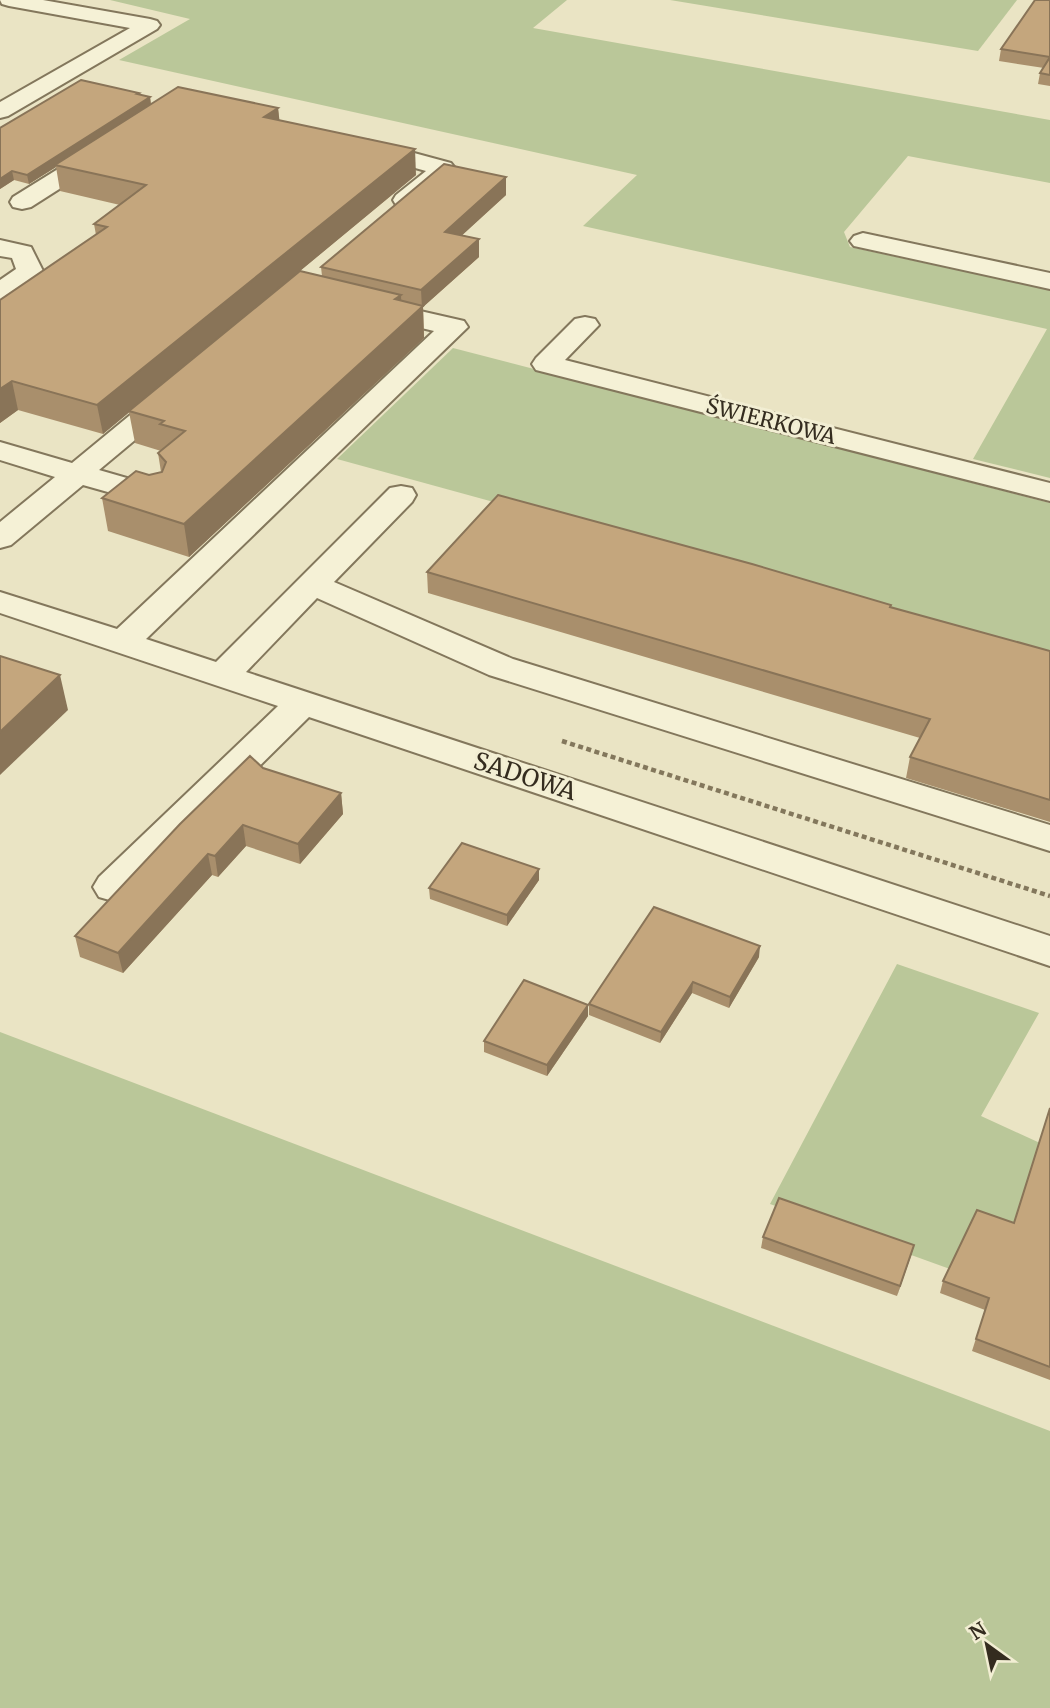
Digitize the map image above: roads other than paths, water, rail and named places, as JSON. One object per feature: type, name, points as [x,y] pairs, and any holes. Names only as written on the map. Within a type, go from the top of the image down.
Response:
[{"type":"street","points":[[1,109],[149,24],[9,0]]},
{"type":"street","points":[[22,202],[124,137]]},
{"type":"street","points":[[340,139],[443,169],[383,219]]},
{"type":"street","points":[[863,241],[1050,281]]},
{"type":"street","points":[[0,248],[22,252],[30,271],[0,292]]},
{"type":"street","points":[[121,644],[454,327],[349,303]]},
{"type":"street","name":"ŚWIERKOWA","points":[[585,325],[545,364],[1050,492]]},
{"type":"street","points":[[0,538],[192,378]]},
{"type":"street","points":[[0,451],[154,496]]},
{"type":"street","points":[[222,677],[401,495]]},
{"type":"street","points":[[312,584],[501,667],[1050,838]]},
{"type":"street","name":"SADOWA","points":[[0,602],[1050,951]]},
{"type":"street","points":[[113,887],[303,702]]}]
